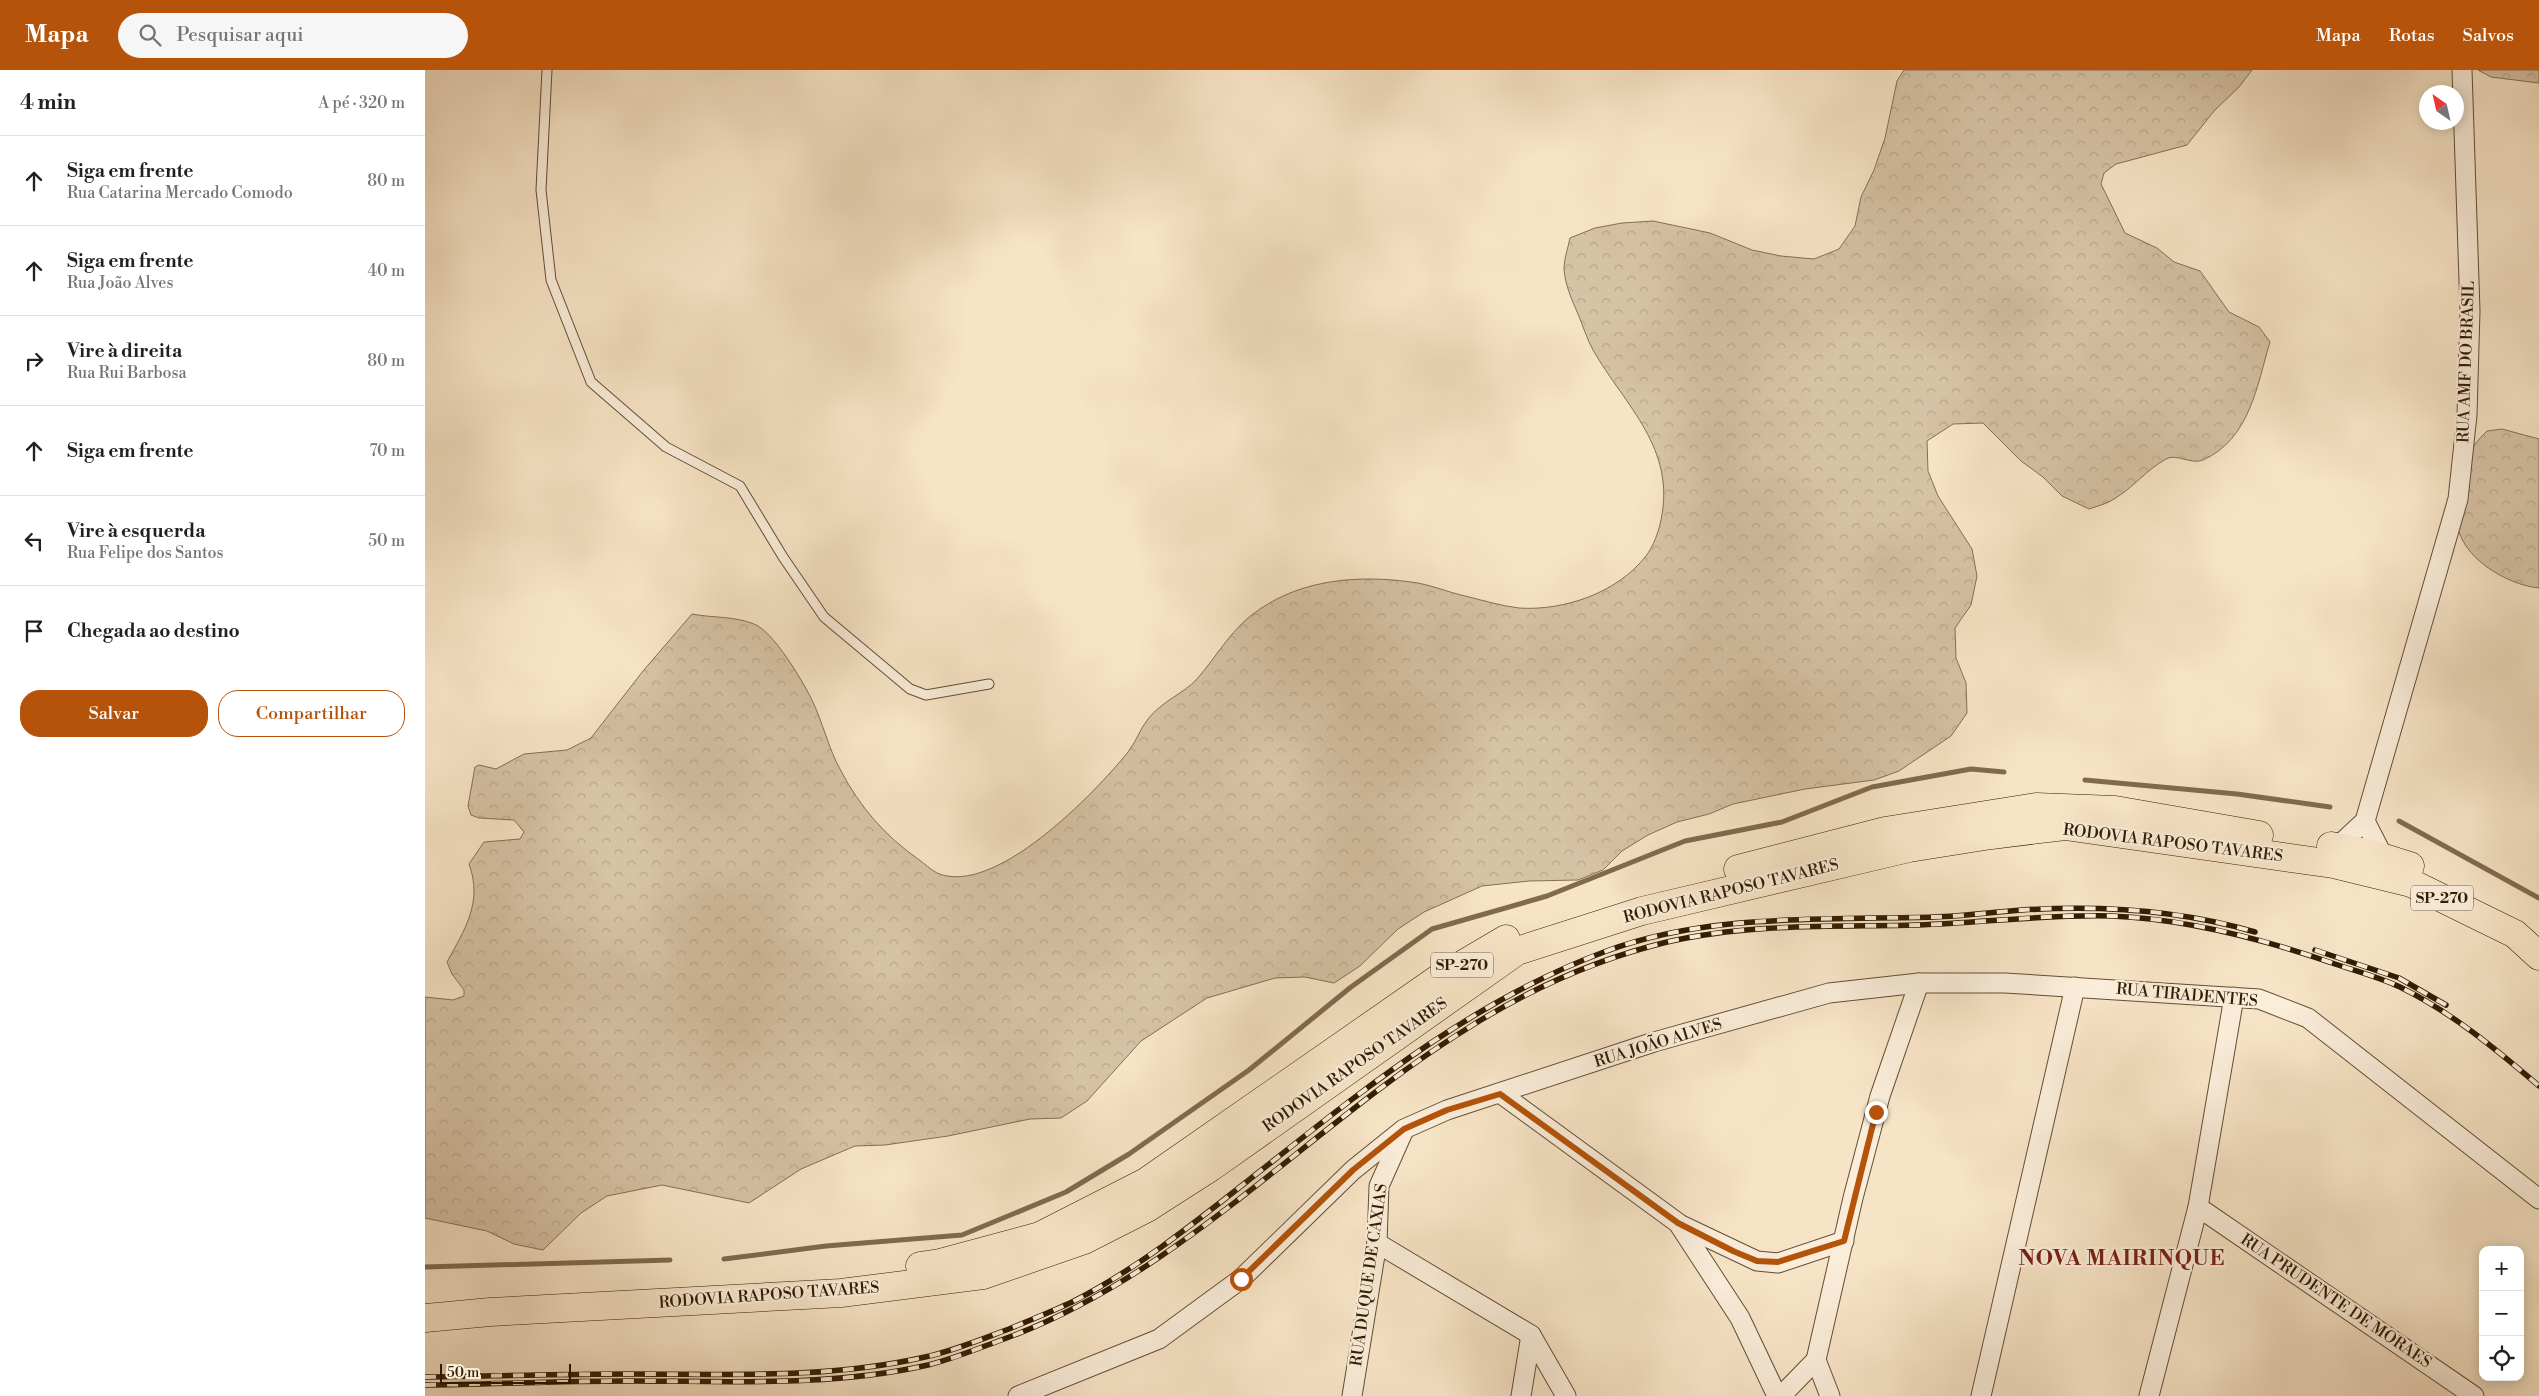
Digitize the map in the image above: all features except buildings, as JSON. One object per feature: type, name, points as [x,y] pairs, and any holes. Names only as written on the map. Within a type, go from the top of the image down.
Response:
[{"type":"highway","name":"RODOVIA RAPOSO TAVARES","points":[[425,1300],[831,1276],[940,1263],[1040,1236],[1147,1182],[1438,979],[1510,936],[1630,898],[1885,831],[2036,806],[2115,810],[2337,847],[2384,858],[2431,873],[2539,929]]},
{"type":"highway","name":"RODOVIA RAPOSO TAVARES","points":[[425,1318],[490,1312],[841,1294],[983,1275],[1084,1240],[1147,1208],[1211,1167],[1517,951],[1641,911],[1909,848],[2065,826],[2333,864],[2411,883],[2515,934],[2539,956]]},
{"type":"street","name":"RUA AMF DO BRASIL","points":[[2365,821],[2458,499],[2467,415],[2470,311],[2462,70]]},
{"type":"street","points":[[2337,847],[2365,821],[2384,858]]},
{"type":"street","name":"RUA TIRADENTES","points":[[1919,983],[2005,982],[2259,999],[2308,1018],[2539,1199]]},
{"type":"street","points":[[1781,1396],[1816,1360],[1885,1080],[1919,983]]},
{"type":"street","name":"RUA JOÃO ALVES","points":[[1018,1396],[1159,1338],[1241,1279],[1353,1170],[1404,1129],[1447,1110],[1654,1042],[1829,993],[1919,983]]},
{"type":"street","points":[[1981,1396],[2075,987]]},
{"type":"street","points":[[2149,1396],[2198,1207],[2233,997]]},
{"type":"street","points":[[1500,1094],[1678,1223],[1757,1261],[1778,1262],[1844,1241]]},
{"type":"street","name":"RUA DUQUE DE CAXIAS","points":[[1352,1396],[1377,1243],[1379,1186],[1404,1129]]},
{"type":"street","name":"RUA PRUDENTE DE MORAES","points":[[2198,1207],[2474,1396]]},
{"type":"street","points":[[1678,1223],[1740,1318],[1777,1396]]},
{"type":"street","points":[[1377,1243],[1531,1335],[1566,1396]]},
{"type":"street","points":[[1521,1396],[1531,1335]]},
{"type":"street","points":[[1816,1360],[1830,1396]]},
{"type":"lane","points":[[547,70],[541,190],[551,280],[591,382],[666,447],[740,486],[783,556],[824,617],[910,689],[926,695],[989,684]]},
{"type":"green space","points":[[1904,70],[2252,70],[2239,87],[2214,111],[2187,145],[2116,164],[2104,173],[2101,184],[2125,233],[2157,248],[2174,262],[2200,271],[2229,312],[2259,327],[2270,342],[2249,409],[2231,439],[2219,451],[2203,460],[2194,461],[2174,457],[2166,459],[2152,468],[2121,495],[2089,509],[2062,496],[2043,477],[2021,461],[1983,423],[1953,424],[1927,441],[1928,471],[1938,496],[1972,549],[1977,576],[1971,605],[1955,628],[1956,658],[1966,683],[1967,713],[1951,736],[1899,771],[1874,780],[1805,789],[1733,804],[1709,814],[1677,822],[1648,835],[1622,851],[1603,870],[1578,880],[1529,881],[1482,886],[1424,912],[1398,929],[1360,966],[1334,983],[1305,977],[1275,978],[1207,998],[1141,1041],[1087,1101],[1061,1118],[1030,1119],[948,1136],[885,1145],[855,1146],[801,1169],[749,1203],[662,1185],[607,1196],[581,1213],[543,1250],[514,1244],[487,1231],[425,1218],[425,997],[453,1000],[464,996],[464,990],[452,974],[447,962],[466,927],[473,903],[473,878],[469,864],[484,842],[520,839],[524,832],[514,820],[479,818],[471,815],[468,806],[475,767],[479,765],[496,769],[524,754],[567,750],[591,738],[643,671],[692,614],[747,621],[762,628],[770,636],[801,680],[819,716],[841,771],[856,797],[874,820],[895,841],[935,872],[960,877],[986,870],[1014,857],[1068,815],[1113,770],[1128,752],[1145,723],[1154,713],[1197,679],[1241,624],[1277,599],[1313,585],[1372,579],[1418,583],[1492,603],[1519,608],[1536,608],[1571,603],[1605,590],[1634,569],[1649,552],[1660,524],[1664,494],[1661,471],[1655,450],[1645,429],[1593,350],[1569,292],[1564,269],[1570,238],[1595,228],[1622,223],[1653,221],[1710,233],[1752,250],[1781,256],[1814,259],[1839,249],[1855,226],[1861,197],[1874,170],[1885,138],[1897,81]]},
{"type":"green space","points":[[2478,70],[2539,70],[2539,83],[2491,77]]},
{"type":"green space","points":[[2502,429],[2539,439],[2539,588],[2513,581],[2499,575],[2486,566],[2465,545],[2459,532],[2457,515],[2469,455],[2487,431]]},
{"type":"waterway","points":[[724,1259],[826,1246],[962,1235],[1066,1192],[1129,1154],[1249,1070],[1351,987],[1432,929],[1547,896],[1685,841],[1782,822],[1872,787],[1971,769],[2004,772]]},
{"type":"waterway","points":[[2085,780],[2237,794],[2330,807]]},
{"type":"waterway","points":[[2399,821],[2539,898]]},
{"type":"waterway","points":[[425,1267],[670,1260]]},
{"type":"railway","points":[[425,1377],[779,1374],[816,1372],[889,1364],[936,1354],[1009,1329],[1072,1302],[1151,1254],[1201,1218],[1390,1071],[1472,1017],[1558,971],[1604,952],[1644,939],[1684,930],[1767,921],[1934,917],[2022,910],[2081,908],[2169,914],[2255,932]]},
{"type":"railway","points":[[425,1385],[605,1381],[742,1382],[817,1380],[891,1372],[956,1357],[1069,1311],[1129,1277],[1187,1238],[1410,1067],[1491,1014],[1564,977],[1615,957],[1667,942],[1698,936],[1792,927],[1918,925],[2039,917],[2112,916],[2169,921],[2225,932],[2280,946],[2376,977],[2400,987],[2455,1020],[2490,1045],[2539,1086]]},
{"type":"railway","points":[[2315,950],[2399,978],[2446,1005]]},
{"type":"district","name":"NOVA MAIRINQUE","points":[[2122,1259]]},
{"type":"route","points":[[1241,1279],[1353,1170],[1404,1129],[1447,1110],[1500,1094],[1678,1223],[1757,1261],[1778,1262],[1844,1241],[1853,1198],[1876,1112]]}]
